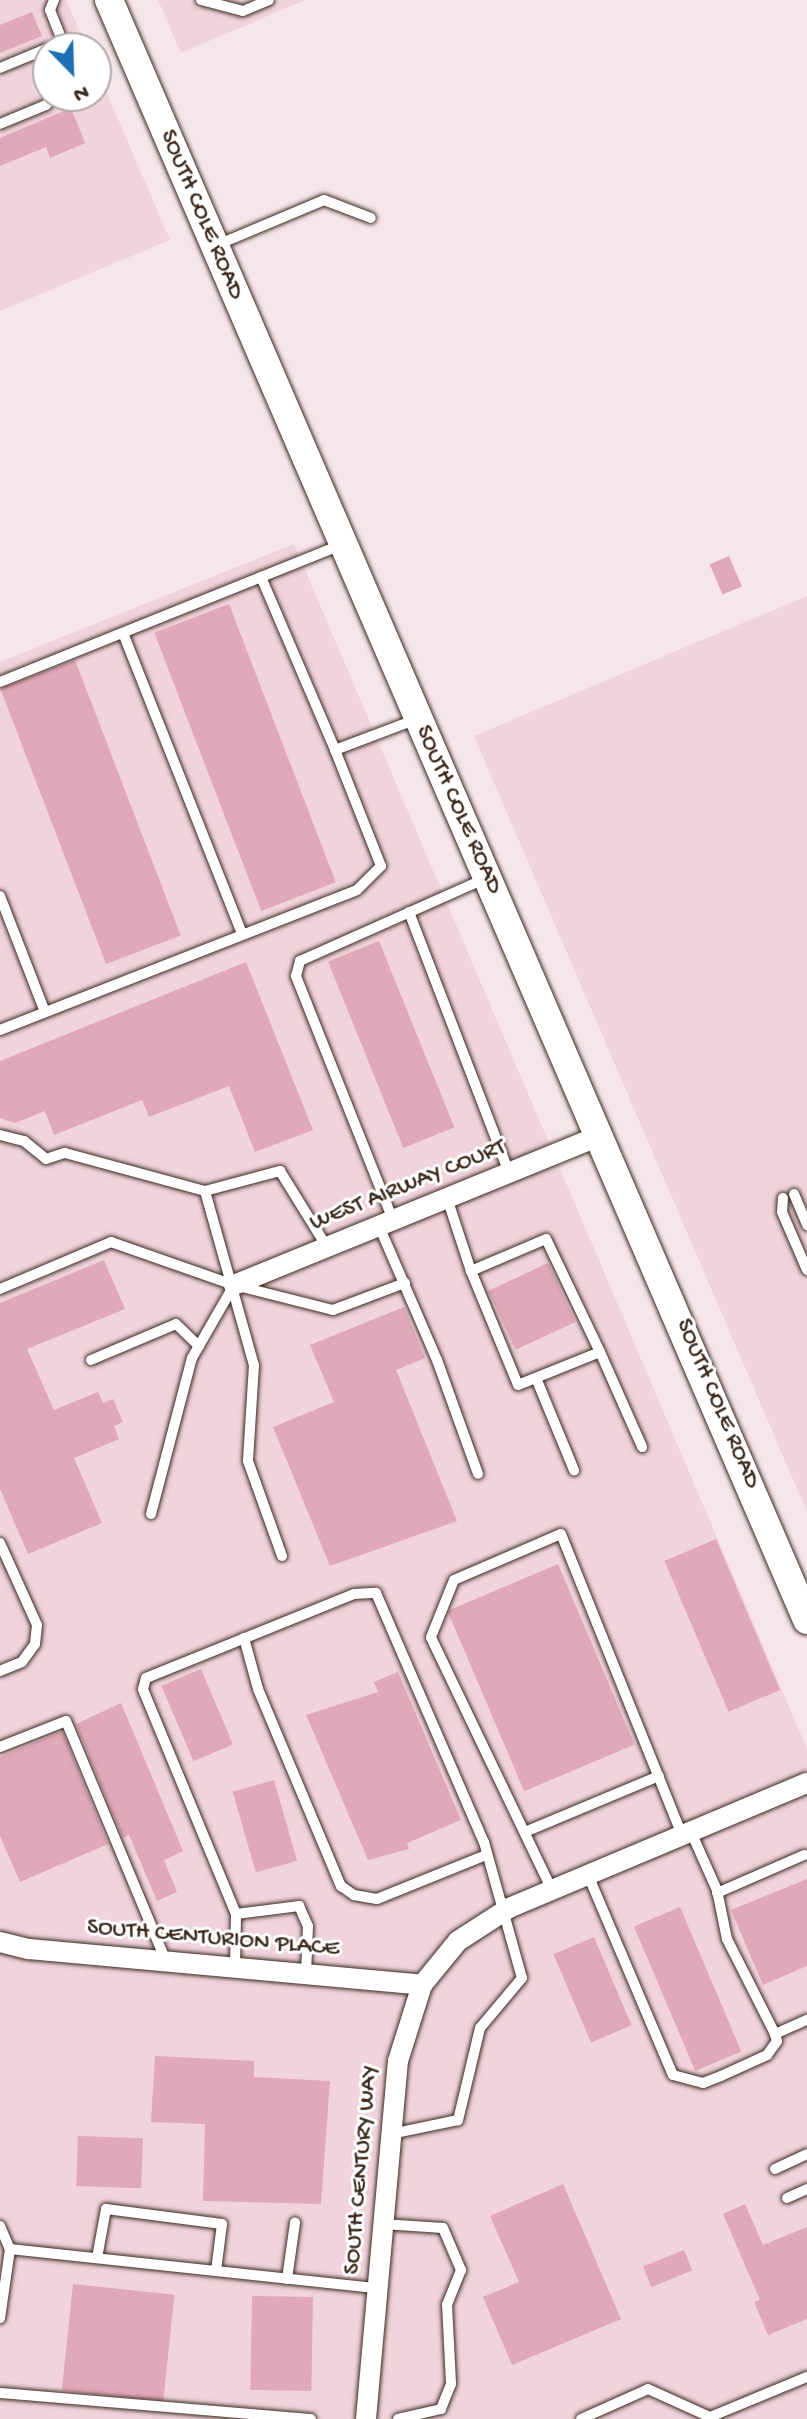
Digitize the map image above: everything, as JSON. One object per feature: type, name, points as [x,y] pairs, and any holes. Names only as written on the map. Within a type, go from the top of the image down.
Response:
[{"type":"main road","name":"SOUTH COLE ROAD","points":[[109,0],[487,878],[800,1586],[807,1620]]},
{"type":"street","name":"WEST AIRWAY COURT","points":[[234,1285],[601,1135]]},
{"type":"street","name":"SOUTH CENTURY WAY","points":[[366,2419],[398,2061],[422,1985],[458,1941],[505,1911],[807,1783]]},
{"type":"street","name":"SOUTH CENTURION PLACE","points":[[0,1942],[422,1985]]},
{"type":"lane","points":[[54,0],[50,10],[59,32]]},
{"type":"lane","points":[[201,0],[243,11],[269,0]]},
{"type":"lane","points":[[0,68],[32,55]]},
{"type":"lane","points":[[0,124],[32,111]]},
{"type":"lane","points":[[215,246],[324,200],[371,218]]},
{"type":"lane","points":[[0,682],[342,544]]},
{"type":"lane","points":[[0,1030],[357,890],[381,866],[261,577]]},
{"type":"lane","points":[[123,633],[242,934]]},
{"type":"lane","points":[[335,750],[418,718]]},
{"type":"lane","points":[[478,1474],[405,1283],[296,976],[300,961],[487,878]]},
{"type":"lane","points":[[0,896],[45,1012]]},
{"type":"lane","points":[[409,912],[509,1173]]},
{"type":"lane","points":[[0,1135],[24,1141],[46,1159],[65,1153],[205,1191],[280,1171],[327,1247]]},
{"type":"lane","points":[[205,1191],[234,1285],[254,1365],[248,1461],[282,1556]]},
{"type":"lane","points":[[807,1225],[788,1196],[782,1212],[807,1270]]},
{"type":"lane","points":[[447,1198],[471,1271],[518,1385],[600,1352]]},
{"type":"lane","points":[[471,1271],[546,1239],[642,1447]]},
{"type":"lane","points":[[0,1289],[111,1242],[234,1285],[333,1310],[405,1283]]},
{"type":"lane","points":[[151,1514],[199,1346],[234,1285]]},
{"type":"lane","points":[[91,1360],[176,1324],[199,1346]]},
{"type":"lane","points":[[536,1378],[574,1470]]},
{"type":"lane","points":[[552,1890],[431,1637],[454,1580],[561,1534],[659,1776],[717,1893],[727,1939],[775,2034],[777,2041],[767,2055],[703,2083],[673,2075],[588,1875]]},
{"type":"lane","points":[[0,1543],[37,1625],[35,1644],[22,1662],[0,1671]]},
{"type":"lane","points":[[235,1968],[236,1914],[143,1689],[146,1678],[354,1594],[376,1593],[486,1855],[505,1911],[522,1978],[480,2028],[458,2120],[391,2134]]},
{"type":"lane","points":[[244,1638],[258,1689],[341,1886],[354,1895],[377,1899],[486,1855]]},
{"type":"lane","points":[[0,1747],[66,1721],[166,1961]]},
{"type":"lane","points":[[525,1832],[659,1776]]},
{"type":"lane","points":[[717,1893],[804,1855]]},
{"type":"lane","points":[[236,1914],[299,1906],[308,1926],[306,1974]]},
{"type":"lane","points":[[775,2034],[807,2020]]},
{"type":"lane","points":[[775,2169],[807,2154]]},
{"type":"lane","points":[[787,2198],[807,2189]]},
{"type":"lane","points":[[97,2258],[106,2209],[222,2224],[216,2271]]},
{"type":"lane","points":[[287,2279],[295,2223]]},
{"type":"lane","points":[[383,2224],[443,2228],[461,2270],[447,2304],[451,2384],[441,2409],[398,2419]]},
{"type":"lane","points":[[0,2226],[10,2249],[0,2318]]},
{"type":"lane","points":[[10,2249],[377,2288]]},
{"type":"lane","points":[[581,2419],[648,2389],[710,2418],[807,2377]]},
{"type":"lane","points":[[0,2393],[311,2419]]},
{"type":"shaded area","points":[[0,0],[66,0],[80,32],[32,32],[32,112],[112,112],[112,105],[170,240],[0,311]]},
{"type":"shaded area","points":[[158,0],[305,0],[181,53]]},
{"type":"shaded area","points":[[294,544],[807,1749],[807,2419],[0,2419],[0,662]]},
{"type":"shaded area","points":[[807,596],[807,1512],[474,736]]},
{"type":"building","points":[[32,12],[40,32],[32,32],[32,40],[0,53],[0,25]]},
{"type":"building","points":[[62,112],[73,112],[85,143],[50,158],[46,147],[0,166],[0,138]]},
{"type":"building","points":[[729,556],[742,586],[723,595],[710,564]]},
{"type":"building","points":[[229,604],[336,882],[261,911],[154,633]]},
{"type":"building","points":[[75,660],[181,935],[106,964],[0,689]]},
{"type":"building","points":[[379,941],[454,1127],[403,1148],[328,962]]},
{"type":"building","points":[[246,962],[313,1130],[255,1152],[229,1086],[149,1117],[142,1100],[54,1135],[45,1111],[15,1123],[0,1118],[0,1061]]},
{"type":"building","points":[[104,1260],[125,1309],[27,1349],[54,1410],[98,1392],[103,1403],[113,1399],[123,1422],[114,1426],[119,1439],[74,1458],[102,1523],[28,1554],[0,1489],[0,1303]]},
{"type":"building","points":[[548,1263],[575,1322],[516,1350],[488,1291]]},
{"type":"building","points":[[404,1307],[425,1358],[396,1370],[457,1521],[330,1566],[273,1427],[334,1402],[310,1345]]},
{"type":"building","points":[[716,1539],[780,1690],[729,1712],[664,1561]]},
{"type":"building","points":[[558,1564],[635,1744],[524,1791],[448,1611]]},
{"type":"building","points":[[201,1669],[233,1744],[193,1761],[161,1686]]},
{"type":"building","points":[[398,1672],[461,1820],[407,1843],[409,1849],[368,1860],[306,1715],[378,1692],[374,1682]]},
{"type":"building","points":[[121,1703],[183,1851],[164,1860],[177,1892],[157,1901],[129,1835],[123,1838],[76,1724]]},
{"type":"building","points":[[62,1731],[108,1844],[20,1882],[0,1836],[0,1757]]},
{"type":"building","points":[[274,1780],[297,1861],[256,1873],[233,1792]]},
{"type":"building","points":[[807,1879],[807,1966],[763,1985],[731,1910]]},
{"type":"building","points":[[680,1907],[741,2052],[695,2071],[634,1927]]},
{"type":"building","points":[[594,1937],[632,2025],[591,2043],[553,1954]]},
{"type":"building","points":[[155,2056],[254,2061],[254,2077],[330,2081],[321,2204],[203,2201],[205,2124],[151,2122]]},
{"type":"building","points":[[78,2136],[143,2138],[141,2188],[76,2186]]},
{"type":"building","points":[[563,2184],[621,2319],[512,2365],[483,2297],[519,2282],[490,2216]]},
{"type":"building","points":[[745,2204],[763,2245],[807,2227],[807,2319],[768,2335],[754,2302],[760,2300],[723,2214]]},
{"type":"building","points":[[684,2250],[692,2270],[651,2287],[643,2266]]},
{"type":"building","points":[[73,2284],[174,2295],[163,2401],[62,2390]]},
{"type":"building","points":[[252,2296],[313,2297],[311,2391],[250,2390]]}]
